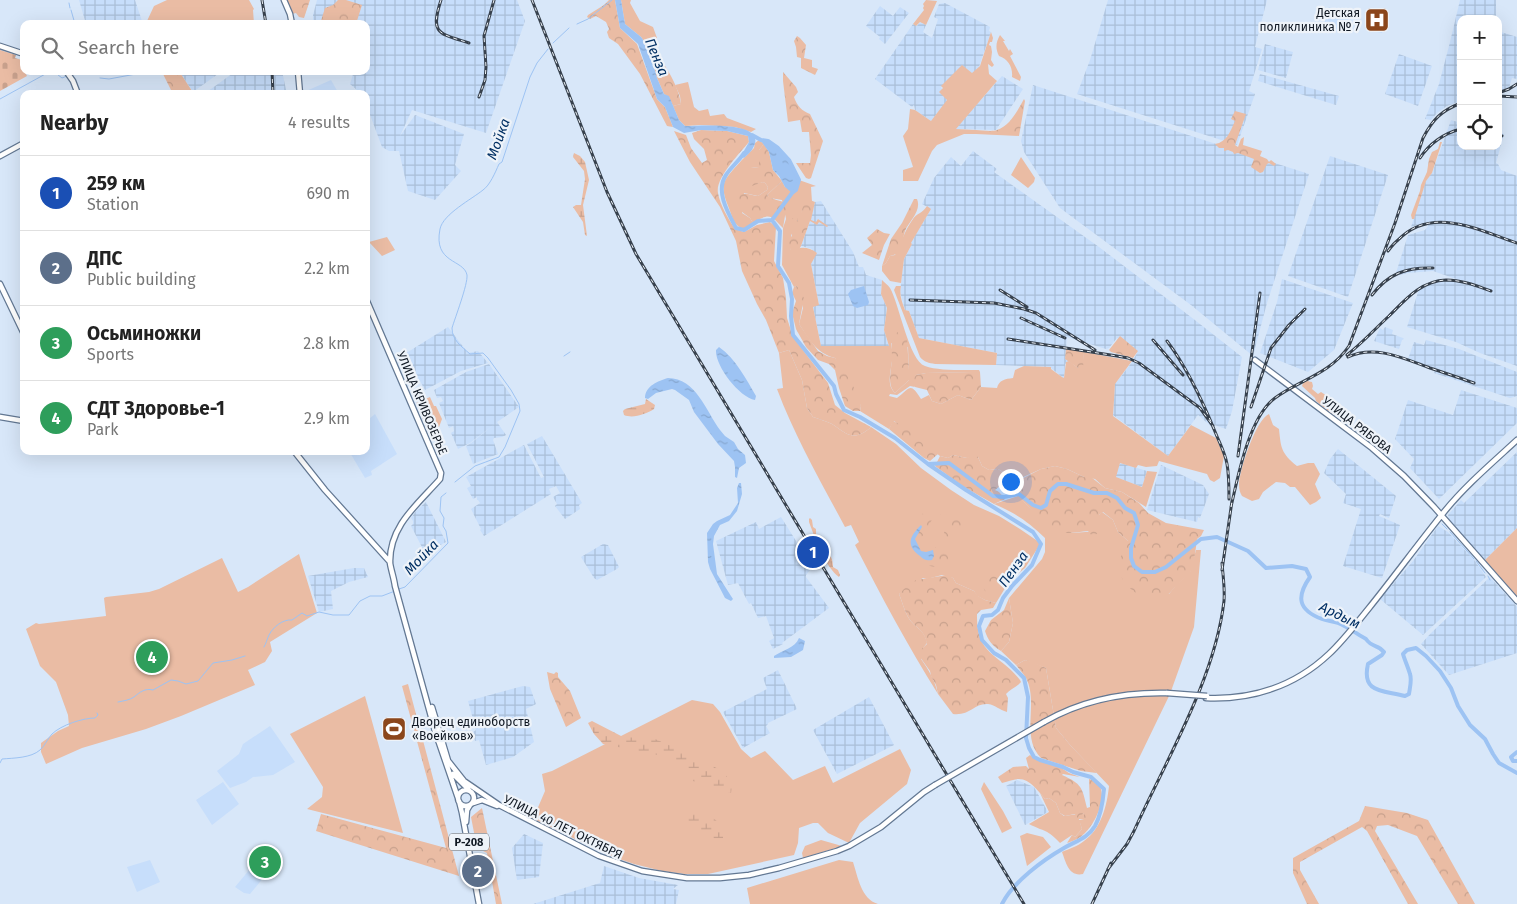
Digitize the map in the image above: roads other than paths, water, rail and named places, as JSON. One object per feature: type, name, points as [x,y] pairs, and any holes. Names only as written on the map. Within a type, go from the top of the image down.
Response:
[{"type":"main road","points":[[284,0],[291,20]]},
{"type":"main road","points":[[0,46],[20,53]]},
{"type":"main road","points":[[68,75],[76,90]]},
{"type":"main road","points":[[298,75],[300,90]]},
{"type":"main road","points":[[0,156],[20,145]]},
{"type":"main road","points":[[0,284],[20,326]]},
{"type":"main road","name":"УЛИЦА КРИВОЗЕРЬЕ","points":[[370,308],[441,473],[440,478],[409,512],[398,528],[394,538],[390,562]]},
{"type":"main road","name":"УЛИЦА РЯБОВА","points":[[1255,360],[1372,448],[1404,476],[1517,601]]},
{"type":"main road","points":[[0,417],[20,420]]},
{"type":"main road","points":[[735,878],[779,868],[849,846],[881,827],[924,792],[1066,710],[1103,698],[1129,694],[1207,697],[1249,693],[1284,681],[1310,667],[1343,638],[1455,496],[1517,438]]},
{"type":"main road","points":[[297,455],[325,490],[390,562],[435,731],[458,800]]},
{"type":"main road","points":[[425,690],[443,744],[447,763],[456,777],[470,790],[475,798],[471,804]]},
{"type":"main road","name":"УЛИЦА 40 ЛЕТ ОКТЯБРЯ","points":[[447,763],[460,777],[499,805],[598,856],[661,875],[702,879],[735,878]]},
{"type":"main road","name":"Р-208","points":[[447,763],[454,796],[464,827]]},
{"type":"main road","points":[[458,800],[459,794],[462,791],[470,790],[499,805]]},
{"type":"main road","name":"УЛИЦА 40 ЛЕТ ОКТЯБРЯ","points":[[458,800],[464,806],[480,800],[488,802],[598,858],[637,872],[687,881],[735,878]]},
{"type":"main road","name":"Р-208","points":[[458,800],[480,904]]},
{"type":"main road","name":"Р-208","points":[[471,804],[466,813],[466,824],[480,904]]},
{"type":"water","points":[[615,0],[621,0],[625,24],[641,37],[649,48],[657,78],[664,94],[669,96],[679,120],[685,126],[728,126],[750,132],[755,138],[754,146],[744,158],[741,156],[749,142],[748,136],[727,131],[701,130],[684,133],[673,127],[665,107],[657,99],[638,44],[620,28]]},
{"type":"water","points":[[761,141],[768,142],[780,149],[789,161],[799,180],[796,190],[792,193],[785,187],[773,170],[769,152]]},
{"type":"water","points":[[864,286],[869,302],[868,305],[857,308],[853,306],[848,294],[851,290]]},
{"type":"water","points":[[719,347],[731,357],[740,370],[756,396],[755,400],[742,393],[729,380],[719,364],[716,350]]},
{"type":"water","points":[[668,378],[678,379],[693,389],[720,430],[745,455],[746,463],[739,468],[737,478],[735,477],[734,461],[718,444],[694,412],[689,400],[672,389],[656,393],[648,399],[645,398],[650,387],[656,382]]},
{"type":"water","points":[[739,483],[741,483],[742,494],[737,511],[729,521],[720,525],[714,536],[713,544],[717,574],[733,599],[731,601],[725,598],[710,569],[707,533],[713,524],[730,515],[738,503],[737,488]]},
{"type":"water","points":[[921,525],[922,527],[915,539],[921,551],[933,550],[934,556],[932,560],[923,558],[912,548],[912,537]]},
{"type":"water","points":[[799,638],[805,641],[803,650],[791,657],[774,658],[774,656],[795,644]]},
{"type":"waterway","points":[[577,24],[588,19],[612,0]]},
{"type":"waterway","points":[[69,3],[70,8]]},
{"type":"waterway","points":[[71,10],[74,20]]},
{"type":"waterway","points":[[553,43],[569,28]]},
{"type":"waterway","name":"Мойка","points":[[455,482],[475,466],[499,457],[520,411],[519,404],[511,390],[488,358],[483,353],[470,354],[458,342],[452,332],[467,275],[465,270],[445,255],[441,249],[439,240],[440,229],[442,223],[452,212],[486,188],[490,182],[499,164],[502,162],[530,77],[537,63],[548,49]]},
{"type":"waterway","points":[[0,99],[44,75]]},
{"type":"waterway","points":[[58,75],[62,78],[67,76]]},
{"type":"waterway","points":[[100,78],[109,79],[130,75]]},
{"type":"waterway","name":"Пенза","points":[[744,153],[726,175],[722,188],[726,209],[736,228],[744,230],[758,221],[772,220],[796,190],[799,180],[789,160],[778,148],[768,141],[761,140],[752,135]]},
{"type":"waterway","name":"Пенза","points":[[772,220],[780,231],[778,266],[789,283],[792,299],[793,335],[834,386],[844,410],[860,417],[895,438],[966,490],[1033,532],[1041,544],[1032,565],[1012,586],[1003,598],[998,610],[992,615],[983,616],[979,626],[982,640],[994,653],[1006,660],[1024,678],[1028,697],[1026,738],[1034,757],[1091,777],[1104,789],[1104,794],[1099,817],[1092,830],[1029,872],[1013,888],[1002,904]]},
{"type":"waterway","points":[[564,356],[570,352]]},
{"type":"waterway","name":"Ардым","points":[[928,464],[949,463],[993,496],[1004,497],[1019,494],[1033,505],[1041,508],[1046,505],[1050,491],[1058,484],[1066,484],[1094,493],[1107,493],[1117,498],[1125,508],[1134,513],[1138,525],[1131,548],[1131,558],[1134,566],[1142,572],[1155,572],[1166,567],[1201,539],[1217,537],[1248,551],[1266,568],[1292,566],[1306,569],[1310,577],[1301,597],[1304,607],[1322,619],[1345,626],[1384,652],[1368,664],[1367,674],[1371,686],[1382,691],[1405,696],[1409,694],[1411,676],[1403,654],[1407,650],[1416,648],[1440,671],[1470,725],[1485,739],[1499,763],[1517,773]]},
{"type":"waterway","name":"Мойка","points":[[399,589],[405,587],[448,543],[443,526],[444,518],[440,511],[441,497],[446,493]]},
{"type":"waterway","points":[[1442,524],[1447,529]]},
{"type":"waterway","points":[[1450,532],[1474,559]]},
{"type":"waterway","points":[[1476,561],[1485,573]]},
{"type":"waterway","points":[[1488,576],[1490,580]]},
{"type":"waterway","name":"Мойка","points":[[264,647],[269,635],[276,626],[282,622],[292,620],[302,613],[307,616],[319,612],[333,615],[349,615],[360,601],[370,596],[382,596],[395,591]]},
{"type":"waterway","name":"Мойка","points":[[118,702],[131,699],[145,690],[153,690],[171,680],[186,684],[198,681],[213,663],[245,656]]},
{"type":"waterway","name":"Мойка","points":[[0,763],[2,759],[22,757],[36,753],[56,731],[72,723],[95,718],[98,715],[97,713]]},
{"type":"waterway","name":"Ардым","points":[[1517,752],[1511,757],[1513,761],[1517,761]]},
{"type":"railway","points":[[262,0],[265,20]]},
{"type":"railway","points":[[441,0],[436,20],[439,30],[450,37],[469,43]]},
{"type":"railway","points":[[479,97],[485,80],[484,36],[494,0]]},
{"type":"railway","points":[[532,0],[607,192],[636,254],[1024,904]]},
{"type":"railway","points":[[272,75],[273,90]]},
{"type":"railway","points":[[1502,92],[1517,84]]},
{"type":"railway","points":[[1502,96],[1517,97]]},
{"type":"railway","points":[[1231,507],[1251,433],[1266,407],[1275,398],[1333,364],[1349,346],[1395,223],[1423,138],[1438,116],[1457,105]]},
{"type":"railway","points":[[1420,158],[1438,140],[1457,130]]},
{"type":"railway","points":[[1388,251],[1395,242],[1411,230],[1425,224],[1440,222],[1471,227],[1517,243]]},
{"type":"railway","points":[[1372,295],[1384,282],[1398,273],[1414,269],[1433,268]]},
{"type":"railway","points":[[1347,355],[1421,287],[1437,281],[1452,280],[1491,291]]},
{"type":"railway","points":[[1000,290],[1027,307]]},
{"type":"railway","points":[[1238,456],[1260,293]]},
{"type":"railway","points":[[910,300],[994,303],[1024,309],[1036,313],[1095,350]]},
{"type":"railway","points":[[1251,407],[1271,348],[1289,325],[1305,309]]},
{"type":"railway","points":[[1021,318],[1065,338]]},
{"type":"railway","points":[[1008,339],[1128,358],[1139,363],[1200,408],[1213,426]]},
{"type":"railway","points":[[1153,340],[1183,375]]},
{"type":"railway","points":[[1167,341],[1182,363],[1194,386],[1222,449],[1228,468],[1229,499]]},
{"type":"railway","points":[[1348,357],[1358,353],[1369,352],[1390,354],[1474,383]]},
{"type":"railway","points":[[1222,570],[1232,501]]},
{"type":"railway","points":[[1108,869],[1127,844],[1134,831],[1188,719],[1211,660],[1224,601],[1222,563]]},
{"type":"railway","points":[[1092,904],[1111,863]]},
{"type":"place","name":"Детская поликлиника № 7","points":[[1377,20]]},
{"type":"place","name":"259 км","points":[[813,552]]},
{"type":"place","name":"СДТ Здоровье-1","points":[[152,657]]},
{"type":"place","name":"Дворец единоборств «Воейков»","points":[[394,729]]},
{"type":"place","name":"Осьминожки","points":[[265,862]]},
{"type":"place","name":"ДПС","points":[[478,871]]}]
